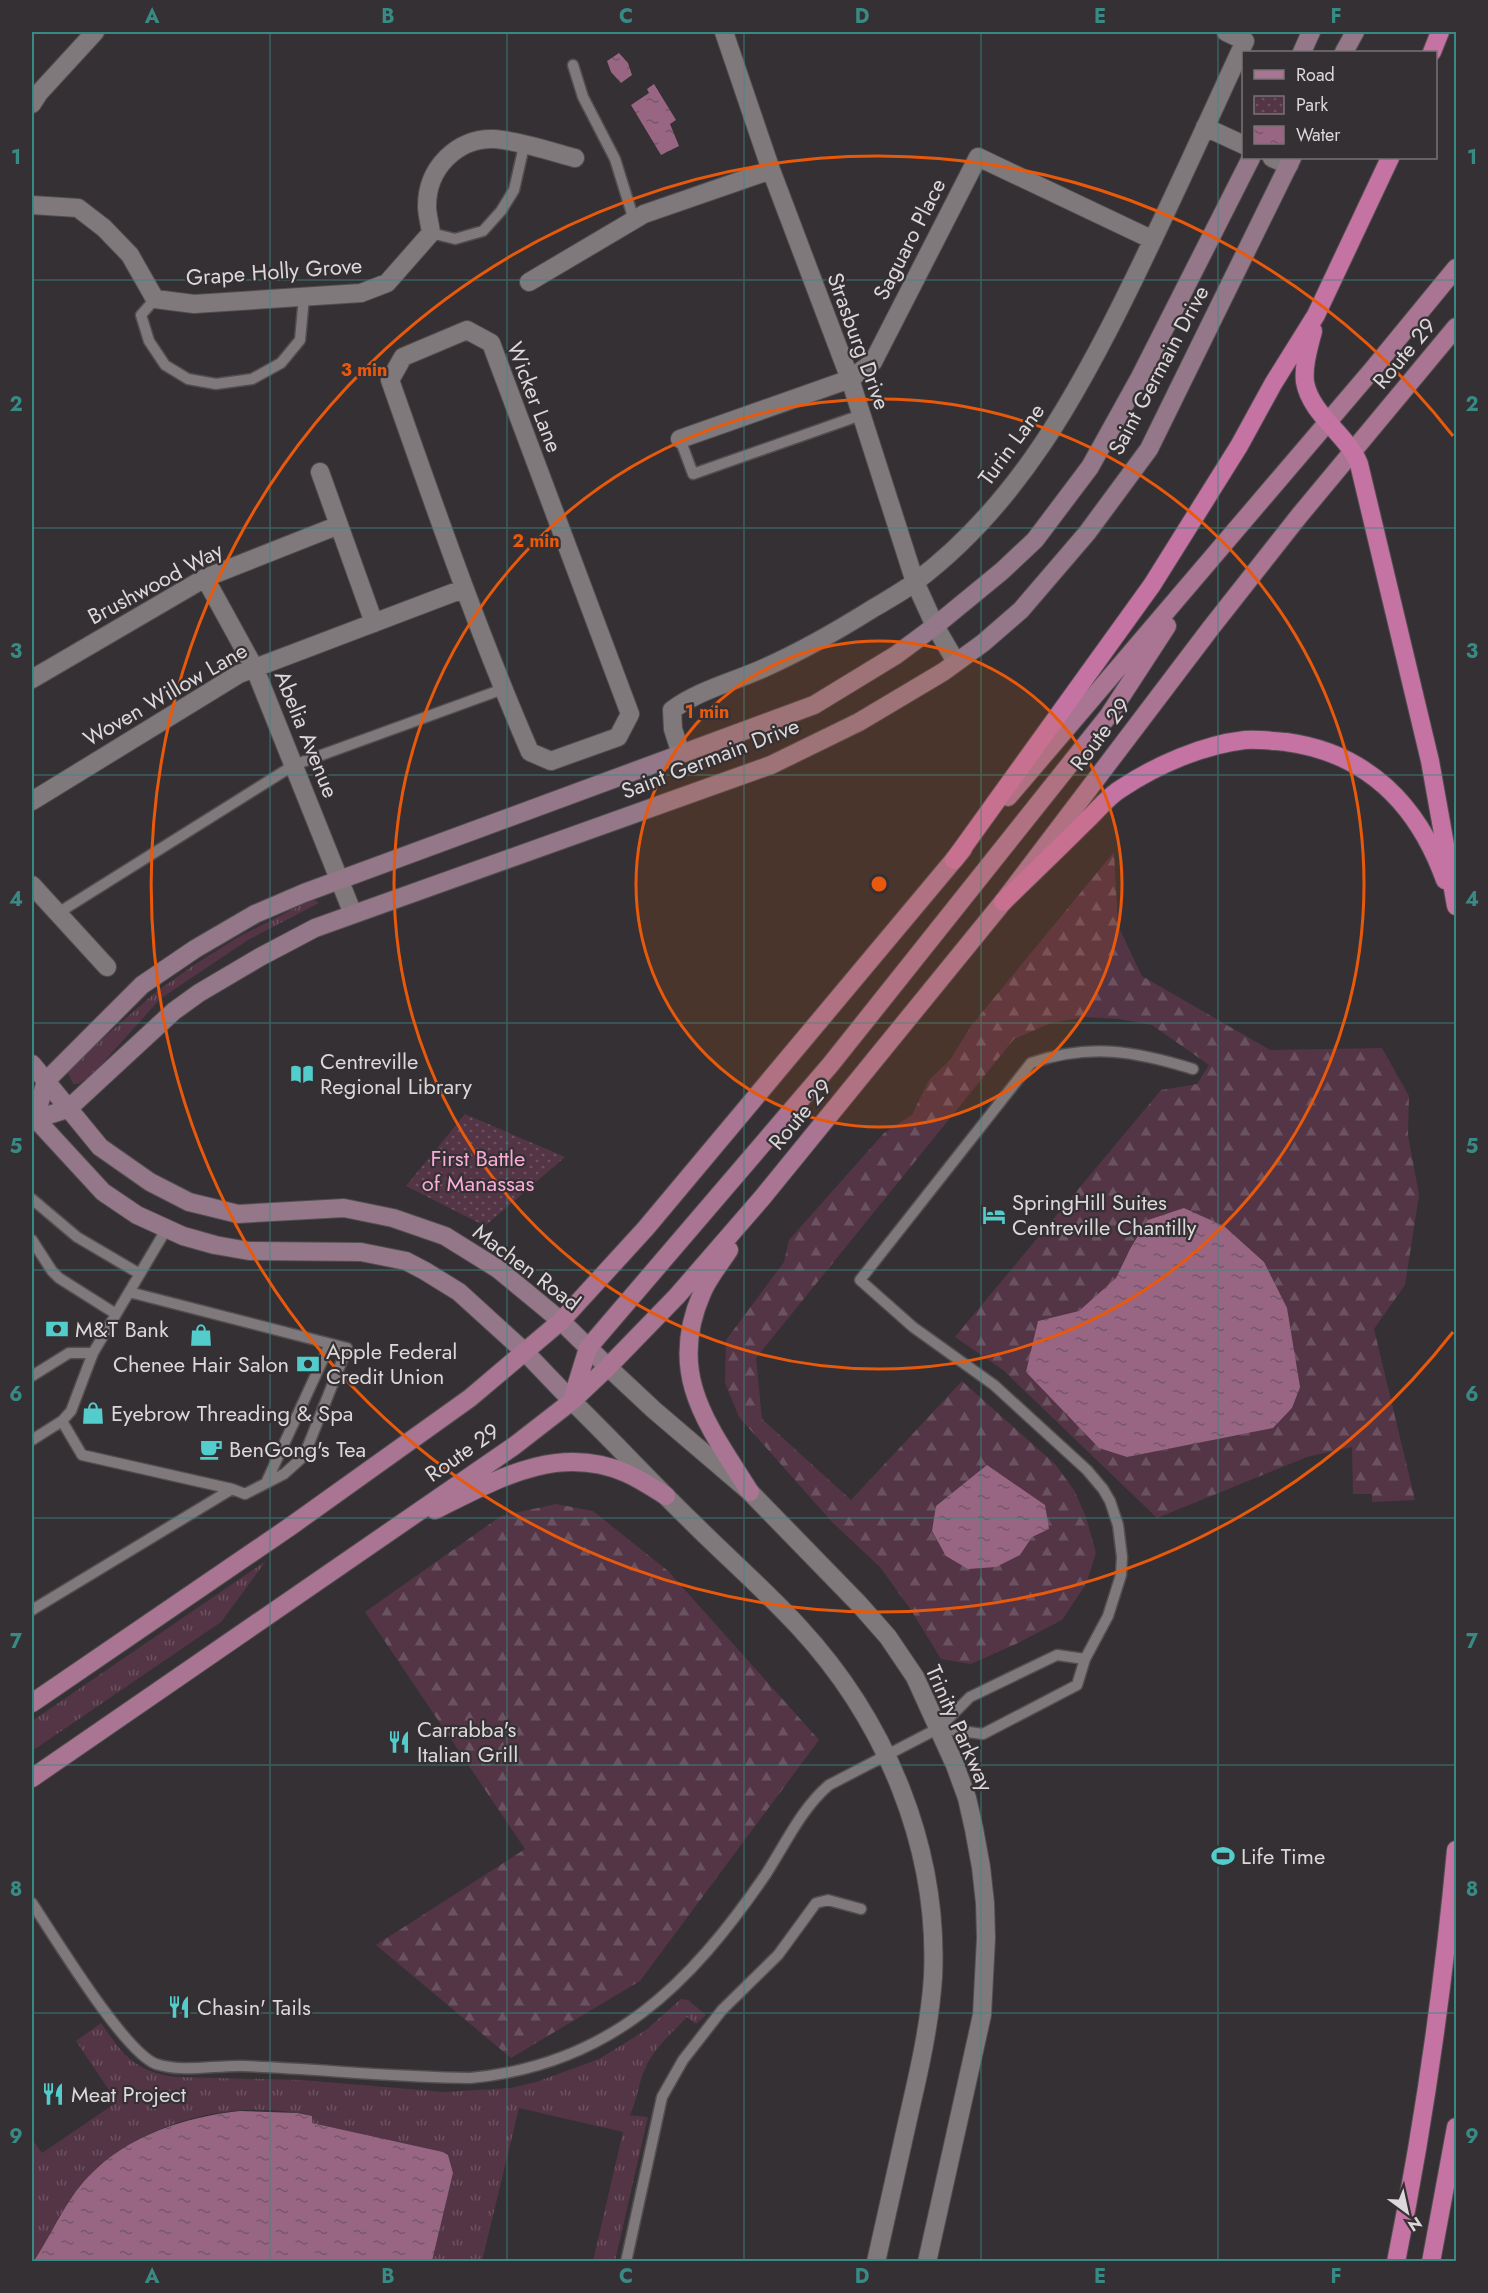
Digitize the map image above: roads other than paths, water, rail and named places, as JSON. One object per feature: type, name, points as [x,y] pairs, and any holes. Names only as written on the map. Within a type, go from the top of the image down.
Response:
[{"type":"highway","points":[[1432,51],[1440,32]]},
{"type":"highway","points":[[954,860],[1152,585],[1239,447],[1273,384],[1316,315],[1390,159]]},
{"type":"highway","points":[[1316,315],[1306,363],[1305,383],[1313,403],[1353,450],[1359,464],[1430,761],[1456,906]]},
{"type":"highway","points":[[1003,902],[1120,789],[1160,767],[1205,749],[1246,740],[1283,742],[1318,748],[1347,759],[1372,775],[1394,793],[1425,836],[1443,874],[1456,911]]},
{"type":"highway","points":[[1396,2262],[1413,2181],[1434,2051],[1456,1850]]},
{"type":"highway","points":[[1431,2262],[1456,2127]]},
{"type":"main road","name":"Route 29","points":[[32,1703],[300,1520],[470,1398],[526,1353],[561,1321],[654,1220],[954,860],[1456,268]]},
{"type":"main road","name":"Route 29","points":[[32,1778],[514,1446],[572,1401],[608,1367],[677,1296],[762,1198],[1003,902],[1210,629],[1353,450],[1456,327]]},
{"type":"main road","points":[[572,1401],[588,1348],[831,1064],[1109,715],[1209,562]]},
{"type":"main road","points":[[750,1492],[708,1425],[694,1396],[689,1377],[687,1348],[690,1324],[702,1291],[762,1198]]},
{"type":"main road","points":[[388,1533],[520,1470],[543,1464],[571,1461],[590,1462],[626,1473],[666,1496]]},
{"type":"street","points":[[32,104],[39,93],[94,32]]},
{"type":"street","name":"Strasburg Drive","points":[[724,32],[771,170],[850,379],[915,582],[935,626],[956,662]]},
{"type":"street","name":"Turin Lane","points":[[681,754],[673,729],[672,710],[687,699],[762,669],[815,644],[915,582],[973,533],[1023,474],[1096,357],[1245,41],[1226,32]]},
{"type":"street","points":[[1302,51],[1311,32]]},
{"type":"street","points":[[1345,51],[1355,32]]},
{"type":"street","points":[[1205,127],[1242,144]]},
{"type":"street","points":[[431,233],[427,205],[431,184],[443,159],[468,143],[495,139],[575,158]]},
{"type":"street","name":"Saguaro Place","points":[[680,439],[850,379],[873,362],[978,158],[1153,240]]},
{"type":"street","name":"Saint Germain Drive","points":[[33,1118],[46,1081],[142,985],[186,955],[255,914],[340,880],[814,705],[896,654],[935,626],[1002,571],[1035,540],[1090,467],[1140,377],[1250,159]]},
{"type":"street","name":"Saint Germain Drive","points":[[33,1118],[68,1109],[174,1011],[199,993],[315,928],[771,765],[859,722],[983,643],[1021,609],[1087,533],[1149,449],[1284,160]]},
{"type":"street","points":[[530,282],[644,214],[771,170]]},
{"type":"street","name":"Grape Holly Grove","points":[[32,205],[78,208],[104,228],[130,255],[155,299],[194,304],[361,293],[387,283],[431,233]]},
{"type":"street","name":"Wicker Lane","points":[[467,330],[490,343],[630,714],[618,737],[551,760],[530,752],[503,689],[463,589],[390,380],[403,357],[467,330]]},
{"type":"street","points":[[320,472],[375,623]]},
{"type":"street","name":"Brushwood Way","points":[[32,679],[205,578],[339,525]]},
{"type":"street","name":"Abelia Avenue","points":[[205,578],[255,669],[354,914]]},
{"type":"street","name":"Woven Willow Lane","points":[[32,801],[239,674],[463,589]]},
{"type":"street","points":[[32,885],[107,968]]},
{"type":"street","name":"Machen Road","points":[[32,1064],[100,1147],[150,1182],[189,1202],[238,1214],[344,1208],[393,1218],[445,1236],[498,1269],[561,1321],[608,1367]]},
{"type":"street","points":[[33,1118],[103,1192],[137,1215],[183,1236],[249,1251],[361,1252],[406,1261],[459,1292],[526,1353],[800,1628],[859,1703],[903,1791],[919,1846],[930,1911],[933,1978],[918,2074],[876,2262]]},
{"type":"street","name":"Trinity Parkway","points":[[608,1367],[654,1410],[750,1492],[888,1637],[915,1677],[939,1728],[967,1798],[981,1867],[986,1938],[982,2015],[927,2262]]},
{"type":"lane","points":[[573,65],[583,97],[615,159],[634,220]]},
{"type":"lane","points":[[431,233],[455,239],[483,231],[501,211],[514,190],[524,146]]},
{"type":"lane","points":[[155,299],[141,315],[148,341],[165,365],[188,378],[216,384],[252,379],[281,363],[300,340],[304,297]]},
{"type":"lane","points":[[680,439],[693,474],[861,415]]},
{"type":"lane","points":[[58,913],[294,765],[503,689]]},
{"type":"lane","points":[[939,1728],[983,1734],[1077,1685],[1085,1659],[1108,1616],[1121,1575],[1122,1557],[1118,1525],[1103,1489],[1087,1470],[994,1384],[913,1328],[860,1280],[1031,1063],[1054,1055],[1081,1052],[1122,1052],[1157,1058],[1193,1069]]},
{"type":"lane","points":[[32,1199],[77,1237],[140,1274]]},
{"type":"lane","points":[[32,1440],[62,1421],[71,1411],[93,1353],[167,1228]]},
{"type":"lane","points":[[32,1240],[59,1278],[116,1314]]},
{"type":"lane","points":[[62,1421],[82,1455],[232,1489],[245,1494],[284,1474],[304,1456],[347,1348],[129,1293]]},
{"type":"lane","points":[[266,1483],[330,1344]]},
{"type":"lane","points":[[32,1376],[69,1353],[93,1353]]},
{"type":"lane","points":[[32,1610],[232,1489]]},
{"type":"lane","points":[[32,1903],[104,2009],[131,2044],[155,2064],[190,2068],[237,2066],[444,2078],[496,2076],[535,2067],[579,2051],[615,2033],[648,2010],[696,1962],[738,1912],[816,1796],[829,1785],[939,1728],[970,1697],[1057,1655],[1085,1659]]},
{"type":"lane","points":[[626,2262],[662,2097],[683,2060],[722,2010],[778,1954],[816,1903],[828,1900],[861,1909]]},
{"type":"water","points":[[619,53],[628,63],[632,75],[621,83],[611,72],[607,61]]},
{"type":"water","points":[[654,84],[676,120],[670,124],[679,146],[661,155],[631,105],[649,93],[647,89]]},
{"type":"water","points":[[1184,1208],[1224,1226],[1264,1262],[1287,1308],[1300,1387],[1292,1408],[1273,1428],[1127,1457],[1099,1448],[1026,1372],[1038,1321],[1079,1311],[1116,1278],[1148,1220]]},
{"type":"water","points":[[987,1465],[1045,1505],[1049,1529],[1032,1537],[1020,1555],[996,1567],[968,1569],[946,1556],[932,1531],[936,1506]]},
{"type":"water","points":[[240,2111],[297,2113],[312,2116],[312,2123],[448,2155],[453,2173],[432,2261],[34,2261],[80,2186],[104,2162],[139,2139],[158,2130],[199,2118]]},
{"type":"place","name":"Centreville Regional Library","points":[[302,1074]]},
{"type":"place","name":"SpringHill Suites Centreville Chantilly","points":[[994,1215]]},
{"type":"place","name":"M&T Bank","points":[[57,1329]]},
{"type":"place","name":"Chenee Hair Salon","points":[[201,1335]]},
{"type":"place","name":"Apple Federal Credit Union","points":[[308,1364]]},
{"type":"place","name":"Eyebrow Threading & Spa","points":[[93,1413]]},
{"type":"place","name":"BenGong's Tea","points":[[211,1449]]},
{"type":"place","name":"Carrabba's Italian Grill","points":[[399,1742]]},
{"type":"place","name":"Life Time","points":[[1223,1856]]},
{"type":"place","name":"Chasin' Tails","points":[[179,2007]]},
{"type":"place","name":"Meat Project","points":[[53,2094]]},
{"type":"park label","name":"First Battle of Manassas","points":[[478,1170]]}]
